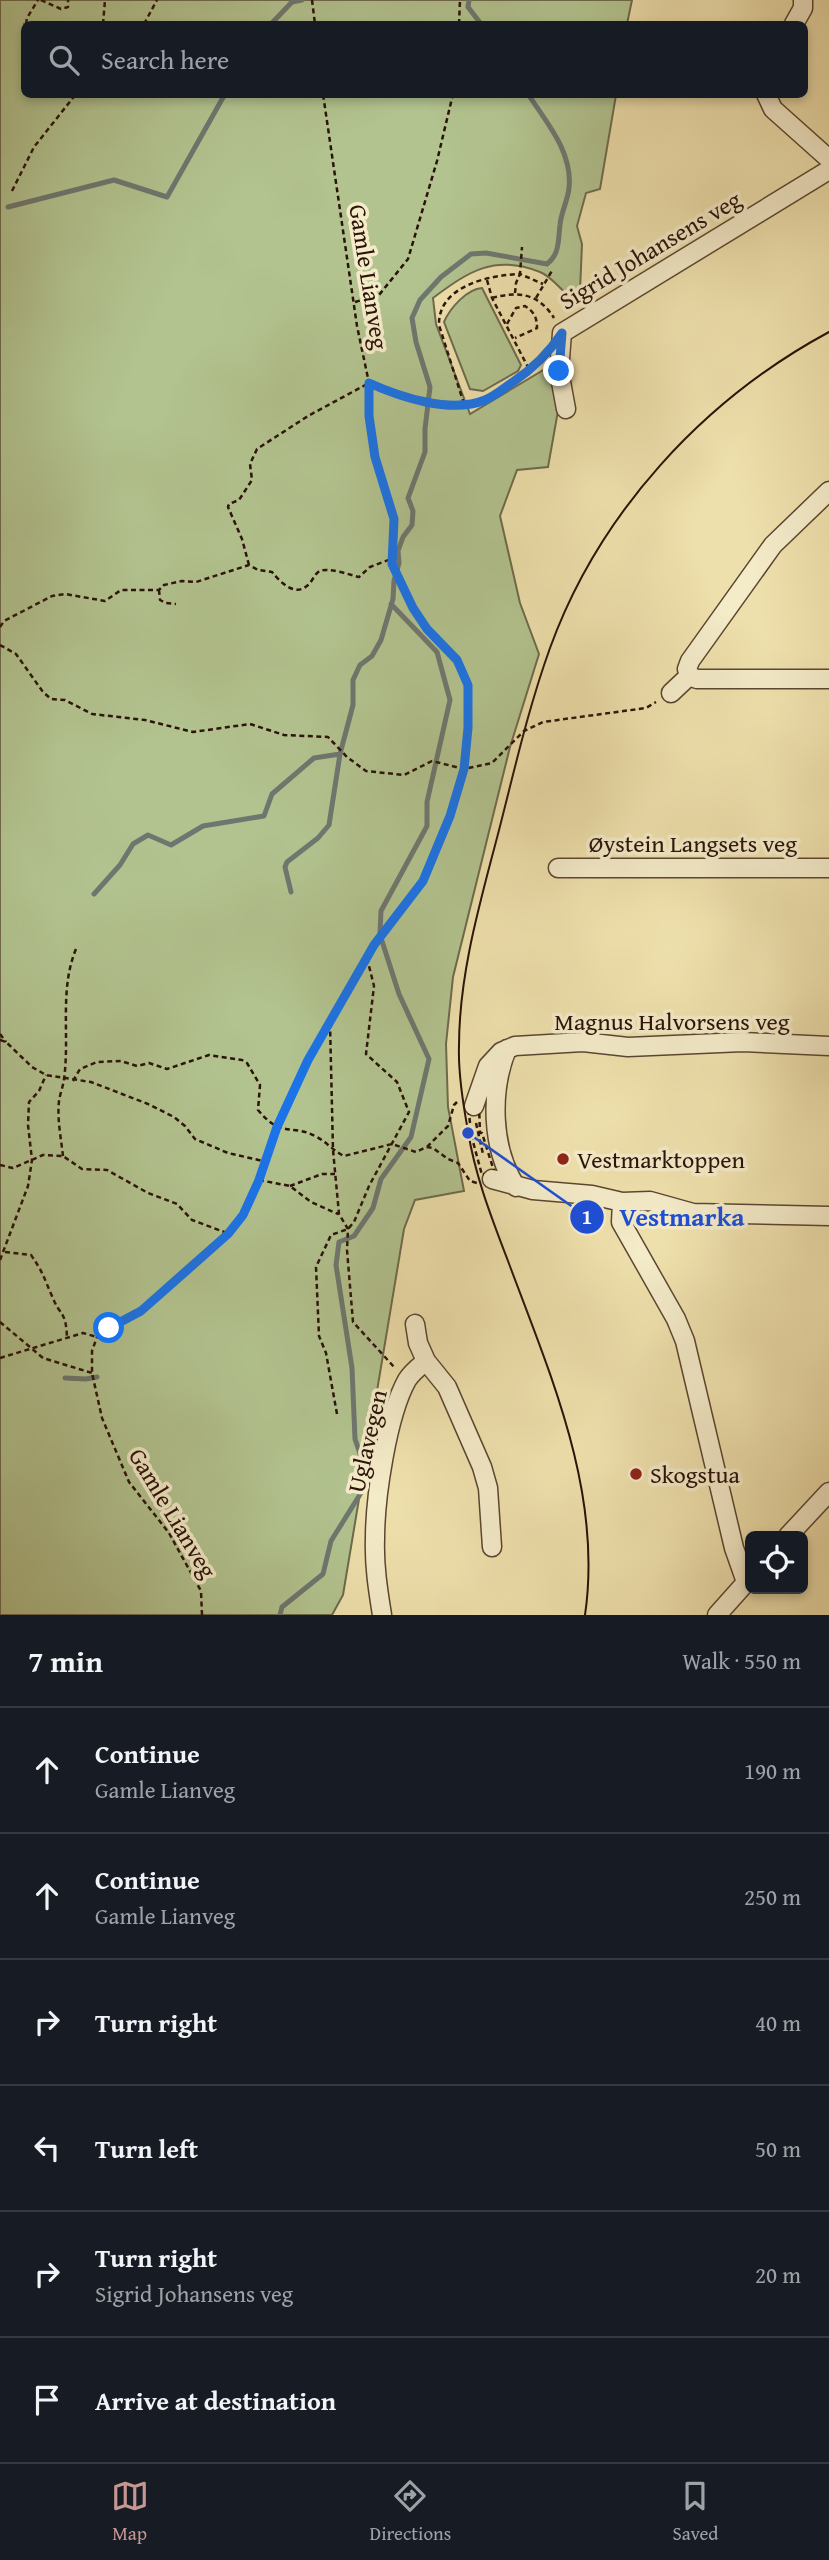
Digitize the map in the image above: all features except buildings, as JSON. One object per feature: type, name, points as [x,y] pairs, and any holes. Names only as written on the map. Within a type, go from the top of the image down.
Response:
[{"type":"street","points":[[796,21],[803,8],[803,0]]},
{"type":"street","points":[[768,98],[773,109],[829,159]]},
{"type":"street","name":"Sigrid Johansens veg","points":[[566,409],[559,371],[562,333],[829,170]]},
{"type":"street","points":[[829,491],[773,545],[687,669],[690,676],[696,679],[829,679]]},
{"type":"street","points":[[671,693],[690,676]]},
{"type":"street","name":"Øystein Langsets veg","points":[[558,868],[829,868]]},
{"type":"street","name":"Magnus Halvorsens veg","points":[[511,1047],[583,1042],[628,1047],[743,1042],[829,1046]]},
{"type":"street","points":[[474,1106],[488,1066],[511,1047]]},
{"type":"street","points":[[511,1047],[498,1086],[497,1121],[500,1150],[506,1170],[516,1187]]},
{"type":"street","points":[[492,1179],[516,1187],[592,1195],[622,1202],[650,1201],[693,1213],[829,1216]]},
{"type":"street","points":[[622,1202],[621,1222],[677,1319],[685,1341],[734,1548],[745,1573]]},
{"type":"street","points":[[415,1324],[418,1343],[426,1361],[447,1387],[482,1467],[488,1488],[492,1547]]},
{"type":"street","name":"Uglavegen","points":[[382,1615],[374,1540],[379,1484],[398,1405],[407,1381],[426,1361]]},
{"type":"street","points":[[793,1531],[829,1492]]},
{"type":"street","points":[[717,1615],[745,1583]]},
{"type":"path","points":[[26,21],[40,0],[61,9],[68,7],[68,0]]},
{"type":"path","points":[[147,21],[158,0]]},
{"type":"path","points":[[312,0],[315,21]]},
{"type":"path","points":[[458,21],[460,0]]},
{"type":"path","points":[[103,1],[103,21]]},
{"type":"path","points":[[12,191],[34,146],[73,98]]},
{"type":"path","name":"Gamle Lianveg","points":[[324,98],[369,383],[369,416],[375,457],[394,519],[391,559],[413,608],[427,629],[457,660],[468,685],[464,769],[450,816],[423,881],[367,958]]},
{"type":"path","points":[[355,303],[379,295],[408,259],[437,161],[452,98]]},
{"type":"path","points":[[515,294],[522,247]]},
{"type":"path","points":[[536,298],[553,269]]},
{"type":"path","points":[[464,404],[439,325],[444,303],[466,284],[508,274],[520,274],[543,284]]},
{"type":"path","points":[[487,280],[492,298],[530,371]]},
{"type":"path","points":[[492,298],[525,294],[536,298],[548,308],[562,333]]},
{"type":"path","points":[[507,324],[516,308],[525,306],[533,311],[537,318],[537,328],[514,338]]},
{"type":"path","points":[[391,559],[370,567],[359,577],[324,570],[317,572],[307,587],[295,590],[282,584],[272,572],[258,570],[249,565],[242,539],[228,508],[229,504],[239,500],[252,480],[250,464],[257,449],[308,416],[369,383],[411,399],[464,404],[487,399],[530,371],[546,356]]},
{"type":"path","points":[[0,627],[5,621],[52,596],[65,594],[105,601],[121,590],[159,590],[164,585],[182,581],[196,582],[249,565]]},
{"type":"path","points":[[159,590],[160,600],[176,604]]},
{"type":"path","points":[[0,645],[16,654],[51,699],[65,700],[92,714],[145,720],[193,732],[250,724],[284,735],[328,737],[347,757],[366,771],[404,775],[432,761],[464,769],[492,763],[524,730],[543,722],[646,708],[671,693]]},
{"type":"path","points":[[63,1156],[59,1100],[64,1079],[68,977],[76,949]]},
{"type":"path","points":[[0,1359],[83,1333],[97,1337],[141,1311],[228,1234],[243,1215],[259,1180],[277,1127],[308,1060],[367,958]]},
{"type":"path","points":[[337,1414],[326,1353],[319,1336],[316,1267],[331,1236],[348,1229],[354,1222],[369,1186],[409,1112],[397,1082],[366,1054],[374,986],[367,958]]},
{"type":"path","points":[[330,1021],[333,1150],[339,1214],[348,1229],[347,1250],[353,1322],[407,1381]]},
{"type":"path","points":[[0,1034],[32,1067],[46,1075],[91,1082],[148,1104],[174,1117],[195,1139],[228,1153],[264,1161]]},
{"type":"path","points":[[0,1040],[6,1042]]},
{"type":"path","points":[[73,1081],[80,1069],[97,1062],[121,1060],[137,1066],[149,1063],[167,1069],[209,1055],[242,1060],[247,1063],[260,1085],[258,1110],[269,1123],[316,1136],[344,1156],[392,1144],[416,1152],[426,1147],[450,1121]]},
{"type":"path","points":[[0,1260],[28,1186],[32,1160],[27,1125],[29,1102],[39,1091],[46,1075]]},
{"type":"path","points":[[479,1105],[480,1133],[494,1171],[482,1175],[468,1114],[468,1107],[474,1106],[479,1105]]},
{"type":"path","points":[[426,1147],[458,1163],[470,1181],[480,1183],[492,1179]]},
{"type":"path","points":[[0,1165],[13,1168],[43,1155],[63,1156],[82,1170],[107,1170],[148,1194],[177,1204],[192,1220],[228,1234]]},
{"type":"path","points":[[290,1186],[322,1174],[335,1174]]},
{"type":"path","points":[[259,1180],[290,1186],[311,1202],[339,1214]]},
{"type":"path","points":[[4,1252],[31,1255],[46,1276],[52,1299],[67,1318],[67,1338]]},
{"type":"path","points":[[0,1322],[43,1358],[92,1373]]},
{"type":"path","name":"Gamle Lianveg","points":[[97,1337],[92,1373],[102,1418],[129,1482],[169,1533],[201,1591],[202,1615]]},
{"type":"green space","points":[[0,0],[632,0],[628,21],[21,21],[21,98],[615,98],[600,189],[586,193],[577,226],[582,244],[580,291],[570,297],[540,272],[524,267],[496,265],[471,273],[433,298],[436,324],[470,414],[550,366],[558,411],[548,467],[517,470],[500,516],[520,603],[539,654],[510,747],[453,977],[446,1044],[448,1107],[464,1191],[415,1200],[404,1229],[343,1595],[332,1615],[0,1615]]},
{"type":"green space","points":[[482,288],[521,365],[518,371],[483,391],[470,389],[444,322],[460,300]]},
{"type":"waterway","points":[[274,21],[292,2],[302,0]]},
{"type":"waterway","points":[[469,0],[468,7],[479,21]]},
{"type":"waterway","points":[[8,207],[114,180],[167,197],[223,98]]},
{"type":"waterway","points":[[94,894],[120,865],[133,844],[148,835],[171,845],[203,826],[264,816],[272,794],[314,758],[340,754],[353,705],[353,680],[360,665],[372,656],[381,640],[393,599],[399,563],[398,551],[403,537],[412,525],[413,511],[408,498],[425,452],[430,387],[416,342],[412,318],[420,300],[441,277],[471,254],[486,253],[547,264],[556,251],[568,193],[567,162],[557,138],[531,98]]},
{"type":"waterway","points":[[380,933],[381,911],[427,826],[427,802],[450,700],[437,652],[391,604]]},
{"type":"waterway","points":[[291,892],[285,867],[287,862],[318,838],[329,825],[340,754]]},
{"type":"waterway","points":[[280,1615],[282,1607],[323,1574],[331,1541],[369,1480],[355,1439],[352,1368],[336,1265],[339,1242],[354,1236],[373,1208],[381,1179],[411,1137],[429,1059],[399,994],[382,941]]},
{"type":"waterway","points":[[65,1378],[97,1377]]},
{"type":"tram line","points":[[585,1615],[589,1569],[580,1479],[556,1390],[485,1197],[468,1131],[459,1056],[460,1019],[467,965],[484,886],[535,694],[550,648],[571,598],[597,551],[627,507],[661,465],[698,426],[739,391],[829,332]]},
{"type":"place","name":"Vestmarka","points":[[468,1133]]},
{"type":"place","name":"Vestmarktoppen","points":[[563,1159]]},
{"type":"place","name":"Skogstua","points":[[636,1474]]},
{"type":"route","points":[[109,1328],[141,1311],[228,1234],[243,1215],[259,1180],[277,1127],[308,1060],[374,945],[423,881],[450,816],[464,769],[468,685],[457,660],[427,629],[413,608],[392,564],[394,519],[375,457],[369,416],[369,383],[411,399],[453,405],[475,403],[487,399],[537,365],[562,333],[559,371]]}]
